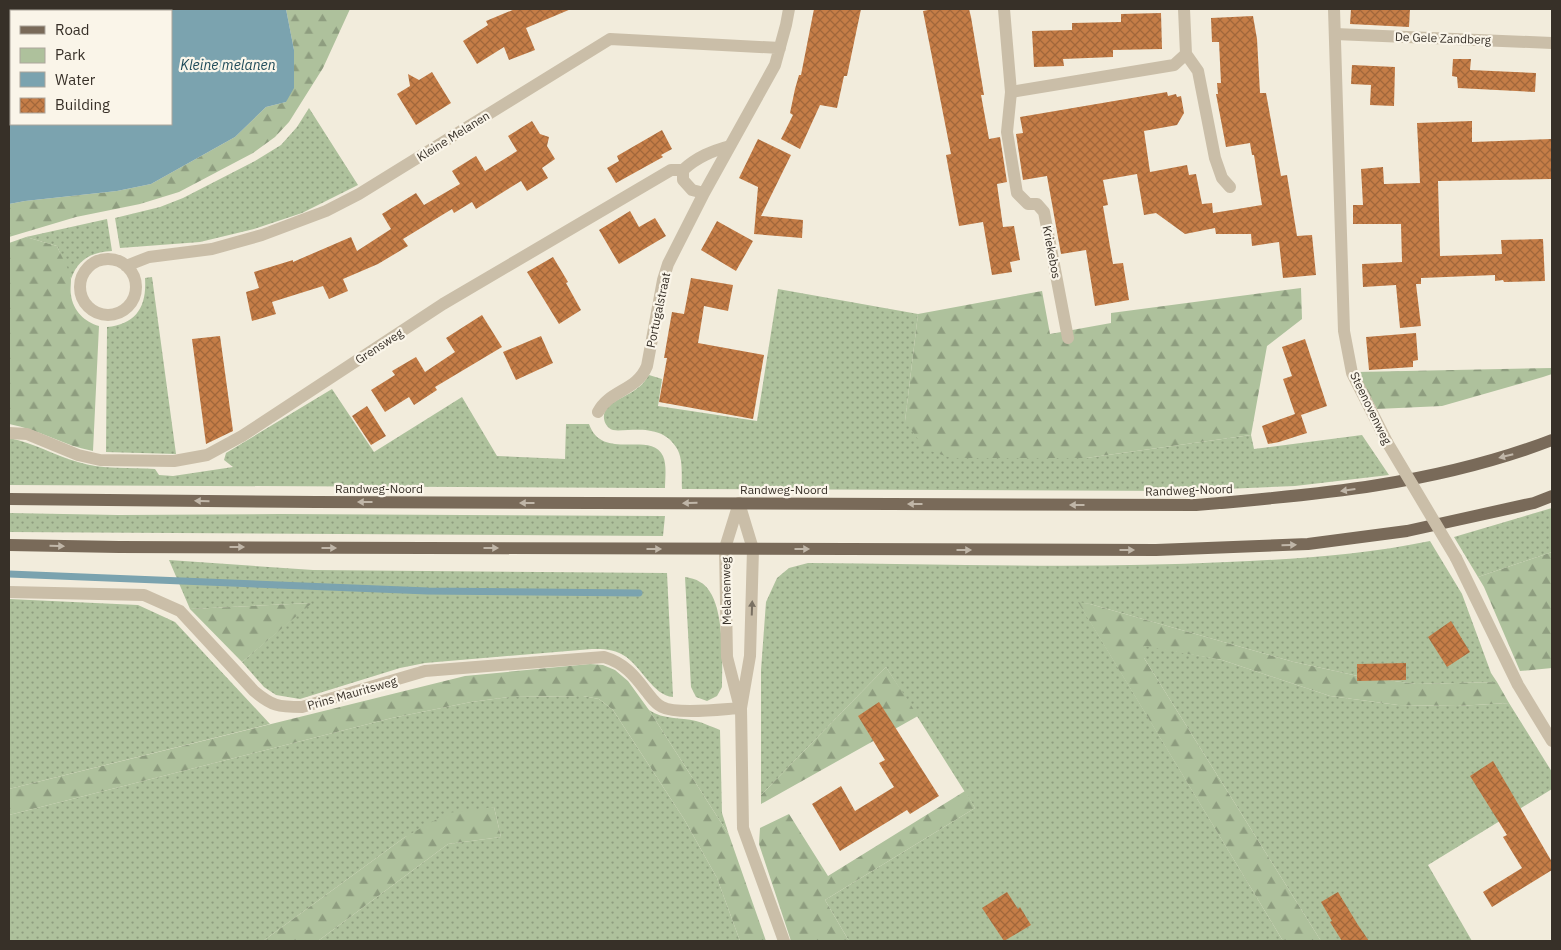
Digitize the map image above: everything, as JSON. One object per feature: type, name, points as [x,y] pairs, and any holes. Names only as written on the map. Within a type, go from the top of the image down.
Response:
[{"type":"main road","name":"Randweg-Noord","points":[[9,499],[1196,505],[1320,494],[1389,484],[1515,454],[1552,440]]},
{"type":"main road","points":[[9,544],[118,547],[1156,550],[1308,544],[1407,531],[1534,502],[1552,496]]},
{"type":"street","name":"Portugalstraat","points":[[598,412],[605,402],[638,382],[644,375],[663,280],[668,264],[704,192],[775,66],[789,9]]},
{"type":"street","name":"Kriekebos","points":[[1004,9],[1012,92],[1008,132],[1017,193],[1028,204],[1037,204],[1044,212],[1068,338]]},
{"type":"street","points":[[1184,9],[1186,54],[1198,71],[1215,158],[1222,178],[1230,187]]},
{"type":"street","name":"Steenovenweg","points":[[1334,9],[1344,331],[1352,373],[1387,442],[1456,558],[1518,685],[1552,742]]},
{"type":"street","name":"De Gele Zandberg","points":[[1335,34],[1552,42]]},
{"type":"street","name":"Kleine Melanen","points":[[126,266],[149,257],[212,249],[262,236],[326,211],[359,194],[610,39],[780,48]]},
{"type":"street","points":[[1012,92],[1174,65],[1186,54]]},
{"type":"street","name":"Grensweg","points":[[9,433],[27,434],[78,455],[100,460],[174,461],[207,455],[242,436],[443,304],[671,170],[683,170],[693,161],[715,150],[730,146]]},
{"type":"street","points":[[683,170],[683,180],[692,190],[704,192]]},
{"type":"street","points":[[106,259],[117,260],[126,266],[132,273],[136,290],[134,299],[122,312],[113,315],[94,312],[86,305],[81,296],[82,276],[96,262],[106,259]]},
{"type":"street","name":"Melanenweg","points":[[739,503],[725,548],[727,657],[741,708]]},
{"type":"street","name":"Melanenweg","points":[[739,503],[753,549],[750,656],[741,708],[742,828],[784,941]]},
{"type":"street","name":"Prins Mauritsweg","points":[[9,592],[144,595],[180,611],[254,691],[267,702],[282,707],[302,707],[424,671],[604,657],[617,661],[630,671],[656,703],[664,708],[685,711],[741,708]]},
{"type":"green space","points":[[286,9],[350,9],[323,68],[289,122],[275,137],[253,153],[179,192],[140,204],[76,217],[9,237],[9,204],[117,191],[151,184],[235,137],[266,107],[286,102],[294,50]]},
{"type":"green space","points":[[309,108],[358,185],[302,213],[254,229],[200,242],[120,248],[115,218],[160,207],[183,198],[255,161],[281,145],[297,127]]},
{"type":"green space","points":[[107,219],[112,251],[98,253],[87,258],[78,266],[71,279],[57,246],[26,237]]},
{"type":"green space","points":[[26,237],[57,246],[70,275],[74,306],[85,319],[99,326],[93,451],[9,424],[9,243]]},
{"type":"green space","points":[[152,277],[176,454],[106,452],[107,327],[125,322],[138,312],[144,297],[145,278]]},
{"type":"green space","points":[[1301,288],[1302,319],[1267,346],[1251,435],[1086,458],[951,458],[925,449],[905,421],[918,314],[1042,291],[1050,334],[1111,323],[1111,313]]},
{"type":"green space","points":[[778,289],[918,314],[905,421],[1086,458],[1251,435],[1254,449],[1362,435],[1389,475],[1295,486],[1178,491],[682,489],[682,468],[679,452],[672,441],[661,434],[649,430],[613,430],[606,424],[605,411],[614,402],[639,387],[649,375],[662,379],[658,406],[757,421]]},
{"type":"green space","points":[[1552,368],[1552,374],[1442,406],[1377,409],[1357,372]]},
{"type":"green space","points":[[332,389],[374,452],[462,397],[497,456],[565,459],[566,424],[589,424],[595,435],[604,441],[615,444],[648,445],[657,449],[664,460],[665,488],[9,485],[9,438],[87,465],[155,469],[159,475],[173,476],[233,467],[224,460],[226,453]]},
{"type":"green space","points":[[1552,508],[1552,552],[1478,577],[1454,537]]},
{"type":"green space","points":[[9,513],[118,515],[665,516],[663,536],[9,532]]},
{"type":"green space","points":[[1430,541],[1462,594],[1491,673],[1497,682],[1416,684],[1358,676],[1294,662],[1090,604],[1079,603],[1283,941],[849,941],[825,900],[975,808],[886,667],[761,795],[761,670],[766,602],[777,578],[789,568],[808,563],[1070,566],[1227,562],[1329,556],[1380,550]]},
{"type":"green space","points":[[1552,552],[1552,668],[1520,671],[1478,577]]},
{"type":"green space","points":[[169,560],[313,570],[667,573],[673,697],[666,695],[653,686],[636,666],[623,655],[604,649],[425,663],[400,668],[300,699],[276,695],[264,687],[242,662],[311,603],[190,609]]},
{"type":"green space","points":[[685,577],[698,581],[708,589],[714,601],[721,630],[722,687],[717,696],[707,701],[696,697],[691,687]]},
{"type":"green space","points":[[9,599],[138,605],[175,622],[270,724],[9,789]]},
{"type":"green space","points":[[1078,602],[1294,662],[1358,676],[1416,684],[1497,682],[1509,703],[1457,706],[1398,705],[1330,696],[1222,660],[1144,646],[1144,658],[1321,941],[1283,941]]},
{"type":"green space","points":[[312,603],[242,662],[190,609]]},
{"type":"green space","points":[[1144,645],[1222,660],[1330,696],[1398,705],[1457,706],[1509,703],[1552,772],[1552,789],[1428,865],[1472,941],[1321,941],[1144,658]]},
{"type":"green space","points":[[590,664],[603,665],[615,670],[628,681],[649,710],[729,835],[766,941],[740,941],[717,878],[684,819],[613,710],[599,699],[583,696],[509,697],[471,702],[392,718],[9,815],[9,789],[465,676]]},
{"type":"green space","points":[[886,667],[918,716],[761,804],[761,795]]},
{"type":"green space","points":[[583,696],[599,699],[613,710],[684,819],[717,878],[740,941],[318,941],[448,844],[501,837],[494,807],[405,837],[263,941],[9,941],[9,815],[392,718],[471,702],[509,697]]},
{"type":"green space","points":[[649,710],[666,717],[699,722],[720,730],[722,813],[729,835]]},
{"type":"green space","points":[[965,791],[975,808],[825,900],[849,941],[791,941],[759,844],[760,828],[789,814],[828,876]]},
{"type":"green space","points":[[494,807],[501,837],[448,844],[318,941],[263,941],[405,837],[448,813]]},
{"type":"water","name":"Kleine melanen","points":[[9,9],[286,9],[294,50],[294,88],[286,102],[266,107],[235,137],[151,184],[117,191],[9,204]]},
{"type":"building","points":[[515,9],[571,9],[526,28],[535,50],[509,60],[504,47],[477,64],[463,41],[488,25],[486,21]]},
{"type":"building","points":[[814,9],[861,9],[847,76],[844,76],[837,108],[820,105],[800,149],[781,139],[793,115],[790,113],[799,75],[801,75]]},
{"type":"building","points":[[933,9],[969,9],[984,95],[981,95],[989,139],[1000,137],[1007,182],[997,184],[1003,227],[1014,226],[1020,260],[1010,262],[1012,272],[992,275],[983,222],[959,226],[946,155],[951,154],[923,11]]},
{"type":"building","points":[[1351,9],[1410,9],[1409,27],[1350,24]]},
{"type":"building","points":[[1161,13],[1162,49],[1113,50],[1113,57],[1063,59],[1064,66],[1034,67],[1032,31],[1072,30],[1072,23],[1121,22],[1121,14]]},
{"type":"building","points":[[1253,16],[1257,39],[1260,93],[1266,93],[1281,176],[1287,175],[1297,236],[1312,235],[1316,275],[1283,278],[1279,242],[1252,246],[1251,234],[1216,234],[1215,228],[1185,234],[1156,213],[1144,215],[1137,174],[1103,180],[1108,205],[1103,206],[1113,264],[1123,263],[1129,300],[1095,306],[1086,250],[1061,254],[1047,176],[1023,180],[1016,134],[1023,133],[1020,117],[1167,92],[1168,96],[1176,94],[1177,97],[1181,96],[1184,113],[1177,125],[1144,131],[1150,172],[1187,165],[1189,175],[1196,174],[1202,204],[1212,203],[1213,213],[1262,205],[1254,155],[1252,155],[1250,143],[1226,147],[1216,94],[1218,94],[1217,83],[1221,83],[1219,42],[1212,42],[1211,18]]},
{"type":"building","points":[[1453,59],[1471,59],[1470,70],[1536,73],[1535,92],[1458,88],[1457,77],[1452,76]]},
{"type":"building","points":[[1352,65],[1395,67],[1394,106],[1370,105],[1371,85],[1351,84]]},
{"type":"building","points":[[432,72],[451,103],[416,125],[397,94],[410,86],[408,74],[419,80]]},
{"type":"building","points":[[532,121],[540,134],[549,137],[547,146],[555,159],[542,168],[548,178],[527,191],[521,181],[476,209],[472,202],[454,213],[452,209],[403,239],[408,246],[378,264],[343,279],[348,291],[329,299],[323,286],[272,302],[276,314],[252,321],[246,292],[259,288],[254,272],[293,260],[293,262],[351,237],[357,251],[391,229],[382,214],[416,193],[424,205],[460,184],[452,171],[476,156],[485,171],[517,151],[508,136]]},
{"type":"building","points":[[1472,121],[1472,142],[1551,139],[1551,179],[1438,181],[1440,256],[1502,254],[1501,240],[1543,239],[1545,281],[1495,281],[1495,275],[1421,278],[1421,284],[1416,284],[1421,326],[1400,328],[1396,285],[1363,287],[1362,264],[1402,262],[1401,224],[1353,224],[1353,205],[1363,205],[1361,169],[1383,167],[1384,184],[1420,183],[1417,123]]},
{"type":"building","points":[[662,130],[672,149],[661,155],[663,157],[616,183],[607,168],[619,161],[617,156]]},
{"type":"building","points":[[758,139],[791,155],[761,216],[803,220],[802,238],[754,234],[758,187],[739,178]]},
{"type":"building","points":[[630,211],[639,227],[655,218],[666,236],[619,264],[599,230]]},
{"type":"building","points":[[717,221],[753,241],[736,271],[701,250]]},
{"type":"building","points":[[553,257],[568,282],[566,283],[581,310],[559,324],[527,272]]},
{"type":"building","points":[[691,278],[733,285],[728,311],[704,306],[698,343],[764,355],[753,419],[659,402],[667,358],[664,358],[672,312],[684,314]]},
{"type":"building","points":[[482,315],[502,347],[435,387],[437,390],[414,405],[409,397],[385,412],[371,390],[395,375],[392,371],[416,357],[425,372],[455,352],[446,338]]},
{"type":"building","points":[[1416,333],[1418,360],[1413,361],[1413,367],[1369,370],[1366,337]]},
{"type":"building","points":[[220,336],[233,431],[206,444],[192,339]]},
{"type":"building","points":[[541,336],[553,363],[516,380],[503,352]]},
{"type":"building","points":[[1305,339],[1327,406],[1301,415],[1307,433],[1268,444],[1262,426],[1295,414],[1283,379],[1292,376],[1282,347]]},
{"type":"building","points":[[367,406],[386,436],[371,445],[352,416]]},
{"type":"building","points":[[1451,621],[1470,652],[1447,667],[1428,637]]},
{"type":"building","points":[[1406,663],[1406,680],[1357,681],[1357,664]]},
{"type":"building","points":[[879,702],[939,796],[910,814],[907,810],[840,851],[812,804],[841,786],[855,811],[894,787],[879,763],[885,760],[858,716]]},
{"type":"building","points":[[1493,761],[1552,862],[1552,870],[1492,907],[1483,892],[1522,868],[1503,837],[1507,835],[1470,776]]},
{"type":"building","points":[[1007,892],[1018,909],[1020,907],[1031,925],[1004,941],[982,908]]},
{"type":"building","points":[[1338,892],[1369,941],[1342,941],[1330,922],[1332,921],[1321,902]]},
{"type":"waterway","points":[[9,574],[428,591],[639,593]]}]
